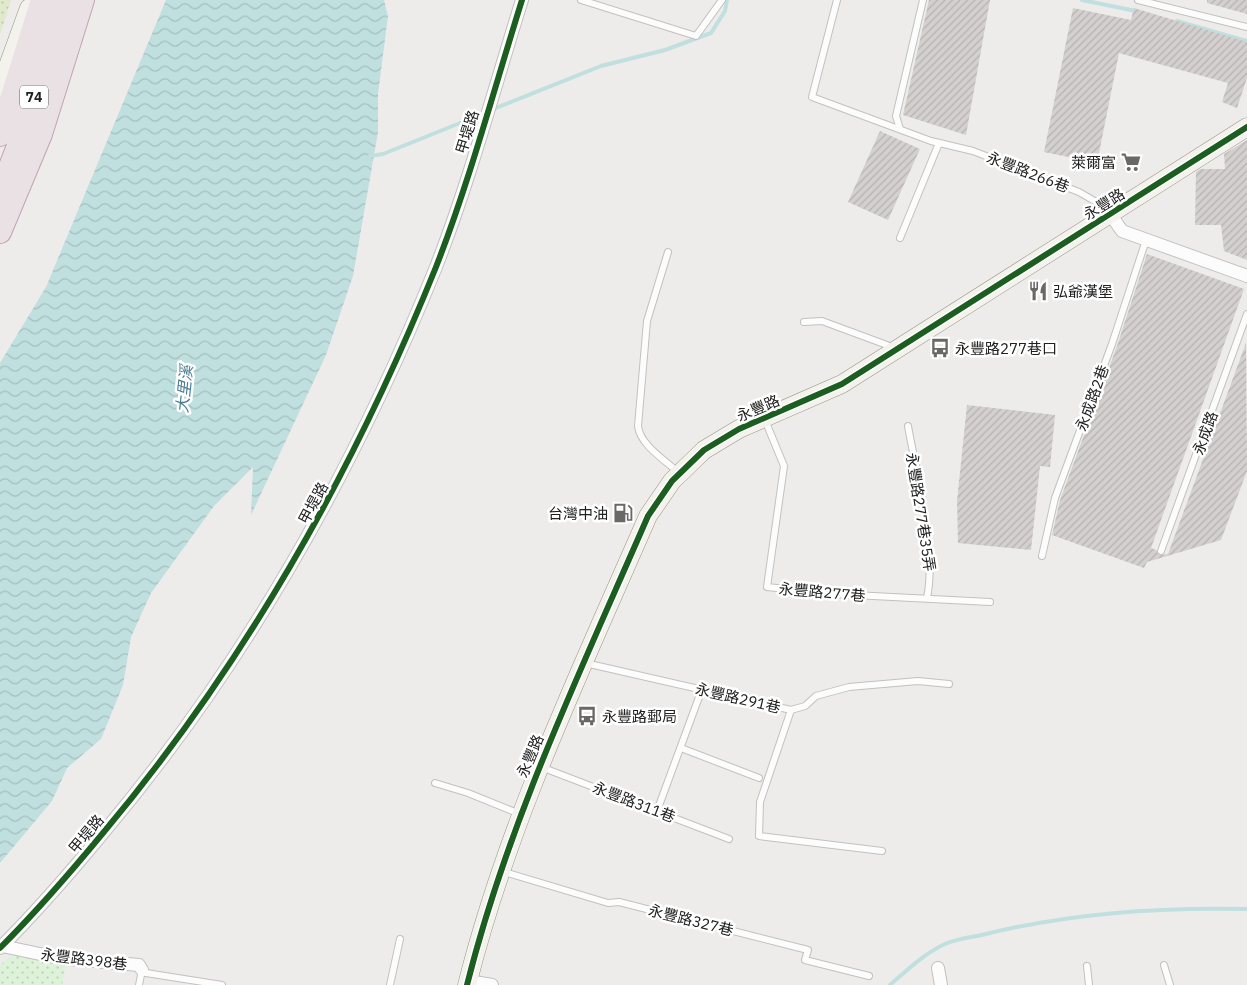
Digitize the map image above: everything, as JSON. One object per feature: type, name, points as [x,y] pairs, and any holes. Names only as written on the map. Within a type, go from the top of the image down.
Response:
[{"type":"highway","name":"74","points":[[0,134],[42,0]]},
{"type":"highway","name":"74","points":[[0,194],[24,130],[64,0]]},
{"type":"highway","points":[[0,232],[42,134],[83,0]]},
{"type":"street","points":[[0,88],[31,0]]},
{"type":"street","points":[[0,207],[30,132],[72,0]]},
{"type":"street","name":"甲堤路","points":[[1,947],[65,879],[167,755],[231,664],[298,557],[337,484],[408,332],[451,225],[522,0]]},
{"type":"street","name":"永豐路","points":[[468,983],[482,924],[520,814],[648,516],[664,491],[679,473],[704,450],[739,429],[842,384],[1247,127]]},
{"type":"street","points":[[1110,214],[1122,231],[1247,276]]},
{"type":"street","name":"永豐路398巷","points":[[1,947],[59,958],[139,965],[142,970]]},
{"type":"street","points":[[938,968],[941,985]]},
{"type":"street","points":[[468,983],[492,985]]},
{"type":"lane","points":[[581,0],[696,36],[722,0]]},
{"type":"lane","name":"永豐路266巷","points":[[837,0],[812,97],[939,143],[973,151],[1079,192],[1098,203],[1110,214]]},
{"type":"lane","points":[[900,129],[896,116],[923,0]]},
{"type":"lane","points":[[1138,0],[1247,28]]},
{"type":"lane","points":[[900,238],[939,143]]},
{"type":"lane","name":"永成路2巷","points":[[1042,556],[1055,498],[1112,344],[1146,240]]},
{"type":"lane","points":[[668,252],[647,321],[638,426],[639,433],[648,444],[679,473]]},
{"type":"lane","name":"永成路","points":[[1161,551],[1247,314]]},
{"type":"lane","points":[[804,322],[822,321],[898,349]]},
{"type":"lane","name":"永豐路277巷","points":[[765,419],[784,466],[766,587],[834,594],[990,602]]},
{"type":"lane","name":"永豐路277巷35弄","points":[[908,426],[930,550],[931,579],[927,598]]},
{"type":"lane","name":"永豐路291巷","points":[[584,663],[791,710],[805,706],[816,696],[849,687],[918,681],[949,684]]},
{"type":"lane","points":[[657,811],[702,689]]},
{"type":"lane","points":[[791,710],[760,802],[759,836],[882,851]]},
{"type":"lane","points":[[681,748],[759,778]]},
{"type":"lane","name":"永豐路311巷","points":[[540,766],[729,839]]},
{"type":"lane","points":[[435,783],[468,793],[520,814]]},
{"type":"lane","name":"永豐路327巷","points":[[500,870],[608,903],[619,902],[808,950],[805,960],[869,976]]},
{"type":"lane","points":[[390,985],[400,939]]},
{"type":"lane","points":[[1164,965],[1170,985]]},
{"type":"lane","points":[[1087,966],[1089,985]]},
{"type":"lane","points":[[139,985],[142,970]]},
{"type":"lane","name":"永豐路398巷","points":[[142,970],[146,973],[222,985]]},
{"type":"green space","points":[[0,0],[11,0],[0,35]]},
{"type":"green space","points":[[15,953],[66,963],[62,985],[0,985],[0,965]]},
{"type":"water","name":"大里溪","points":[[166,0],[384,0],[388,16],[378,94],[378,132],[353,276],[326,355],[251,515],[253,467],[214,506],[151,593],[131,637],[123,685],[101,739],[67,768],[52,801],[0,863],[0,363],[46,287]]},
{"type":"building","points":[[929,0],[990,0],[966,135],[903,115]]},
{"type":"building","points":[[1207,0],[1247,0],[1247,14],[1207,3]]},
{"type":"building","points":[[1073,8],[1131,20],[1134,8],[1247,42],[1247,78],[1237,108],[1222,102],[1228,83],[1119,53],[1097,163],[1044,152]]},
{"type":"building","points":[[880,131],[920,149],[888,220],[848,202]]},
{"type":"building","points":[[1247,140],[1247,260],[1224,251],[1221,225],[1195,225],[1196,172],[1200,169],[1225,169],[1224,154]]},
{"type":"building","points":[[1147,254],[1244,289],[1151,548],[1156,550],[1159,555],[1168,554],[1246,343],[1247,471],[1221,540],[1147,562],[1144,568],[1052,535],[1060,500],[1117,346]]},
{"type":"building","points":[[967,405],[1055,415],[1050,467],[1040,466],[1031,550],[958,543],[957,501]]},
{"type":"waterway","points":[[491,110],[601,66],[665,50],[711,33],[725,11],[727,0]]},
{"type":"waterway","points":[[1082,0],[1136,11]]},
{"type":"waterway","points":[[1177,21],[1247,41]]},
{"type":"waterway","points":[[370,156],[383,154],[485,113]]},
{"type":"waterway","points":[[890,985],[916,962],[945,944],[1021,926],[1085,916],[1150,910],[1247,909]]},
{"type":"cycle path","points":[[0,948],[53,892],[103,833],[204,702],[292,564],[332,492],[404,343],[436,267],[471,168],[522,0]]},
{"type":"cycle path","points":[[467,985],[503,865],[548,747],[648,516],[672,481],[704,450],[739,429],[842,384],[1247,127]]},
{"type":"place","name":"萊爾富","points":[[1131,162]]},
{"type":"place","name":"弘爺漢堡","points":[[1038,291]]},
{"type":"place","name":"永豐路277巷口","points":[[940,348]]},
{"type":"place","name":"台灣中油","points":[[623,513]]},
{"type":"place","name":"永豐路郵局","points":[[587,716]]}]
